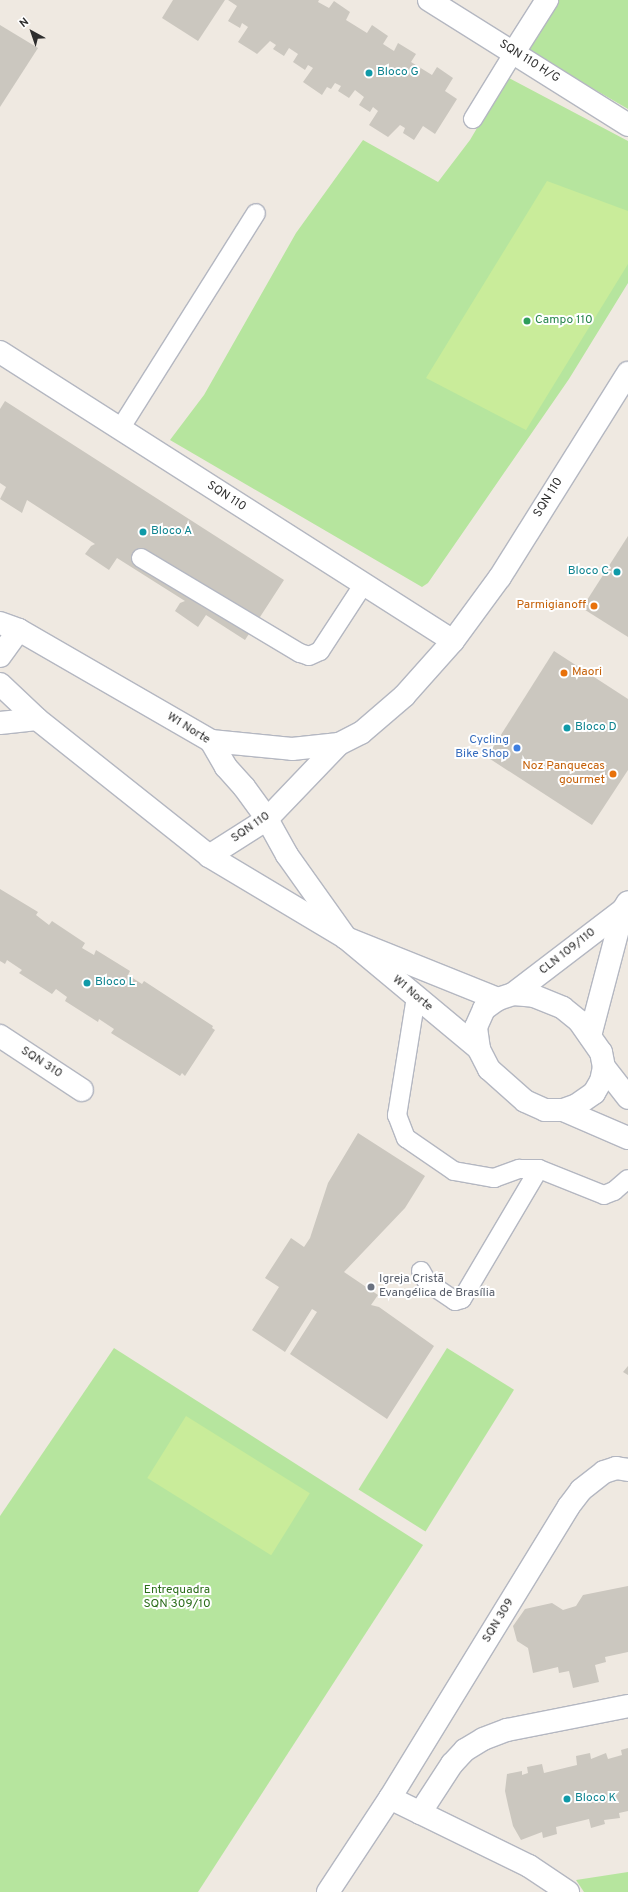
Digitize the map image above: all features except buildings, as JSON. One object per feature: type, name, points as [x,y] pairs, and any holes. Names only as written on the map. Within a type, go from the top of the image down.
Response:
[{"type":"street","name":"SQN 110 H/G","points":[[429,0],[628,125]]},
{"type":"street","points":[[514,52],[547,0]]},
{"type":"street","name":"SQN 110","points":[[0,352],[453,641]]},
{"type":"street","name":"SQN 110","points":[[209,856],[267,819],[339,744],[361,733],[404,696],[453,641],[500,577],[628,373]]},
{"type":"street","points":[[0,656],[9,626]]},
{"type":"street","name":"W1 Norte","points":[[9,626],[211,741],[226,767],[244,787],[267,819],[287,856],[346,938],[506,997]]},
{"type":"street","name":"W1 Norte","points":[[0,684],[37,719],[209,856],[346,938],[479,1049]]},
{"type":"street","points":[[0,723],[37,719]]},
{"type":"street","name":"SQN 110","points":[[211,741],[292,749],[339,744]]},
{"type":"street","name":"CLN 109/110","points":[[506,997],[625,906]]},
{"type":"street","name":"CLN 109/110","points":[[590,1036],[625,906]]},
{"type":"street","points":[[534,996],[563,1008],[579,1021],[590,1036],[601,1052],[604,1067],[601,1081],[594,1093],[577,1105],[563,1110],[545,1110],[524,1101],[489,1069],[479,1049],[476,1027],[484,1010],[506,997],[534,996]]},
{"type":"street","name":"SQN 310","points":[[0,1036],[82,1090]]},
{"type":"street","points":[[604,1067],[628,1098]]},
{"type":"street","points":[[563,1110],[628,1138]]},
{"type":"street","name":"SQN 309","points":[[328,1892],[390,1798],[569,1506],[581,1490],[604,1472],[616,1468],[628,1470]]},
{"type":"street","points":[[420,1813],[452,1764],[465,1750],[483,1739],[507,1730],[628,1706]]},
{"type":"street","points":[[390,1798],[530,1866],[568,1892]]},
{"type":"lane","points":[[473,119],[514,52]]},
{"type":"lane","points":[[120,429],[256,213]]},
{"type":"lane","points":[[141,558],[300,653],[309,656],[320,651],[363,585]]},
{"type":"lane","points":[[416,997],[397,1115],[406,1138],[454,1171],[494,1178],[519,1169],[539,1169],[604,1195],[614,1191],[628,1178]]},
{"type":"lane","points":[[422,1271],[427,1282],[455,1301],[462,1298],[539,1169]]},
{"type":"green space","points":[[556,0],[628,0],[628,109],[525,49]]},
{"type":"green space","points":[[507,77],[628,141],[628,283],[569,379],[428,583],[422,587],[170,440],[204,395],[296,233],[363,140],[438,182],[470,140]]},
{"type":"green space","name":"Campo 110","points":[[547,181],[628,211],[628,264],[526,430],[426,378]]},
{"type":"green space","name":"Entrequadra SQN 309/10","points":[[114,1348],[423,1545],[198,1892],[0,1892],[0,1516]]},
{"type":"green space","points":[[447,1348],[514,1390],[425,1531],[359,1490]]},
{"type":"green space","points":[[186,1416],[310,1493],[271,1555],[147,1478]]},
{"type":"green space","points":[[628,1872],[628,1892],[584,1892],[576,1880]]},
{"type":"place","name":"Bloco G","points":[[369,73]]},
{"type":"place","name":"Campo 110","points":[[527,321]]},
{"type":"place","name":"Bloco A","points":[[143,532]]},
{"type":"place","name":"Bloco C","points":[[617,572]]},
{"type":"place","name":"Parmigianoff","points":[[594,606]]},
{"type":"place","name":"Maori","points":[[564,673]]},
{"type":"place","name":"Bloco D","points":[[567,728]]},
{"type":"place","name":"Cycling Bike Shop","points":[[517,748]]},
{"type":"place","name":"Noz Panquecas gourmet","points":[[613,774]]},
{"type":"place","name":"Bloco L","points":[[87,983]]},
{"type":"place","name":"Igreja Cristã Evangélica de Brasília","points":[[371,1287]]},
{"type":"place","name":"Bloco K","points":[[567,1799]]}]
